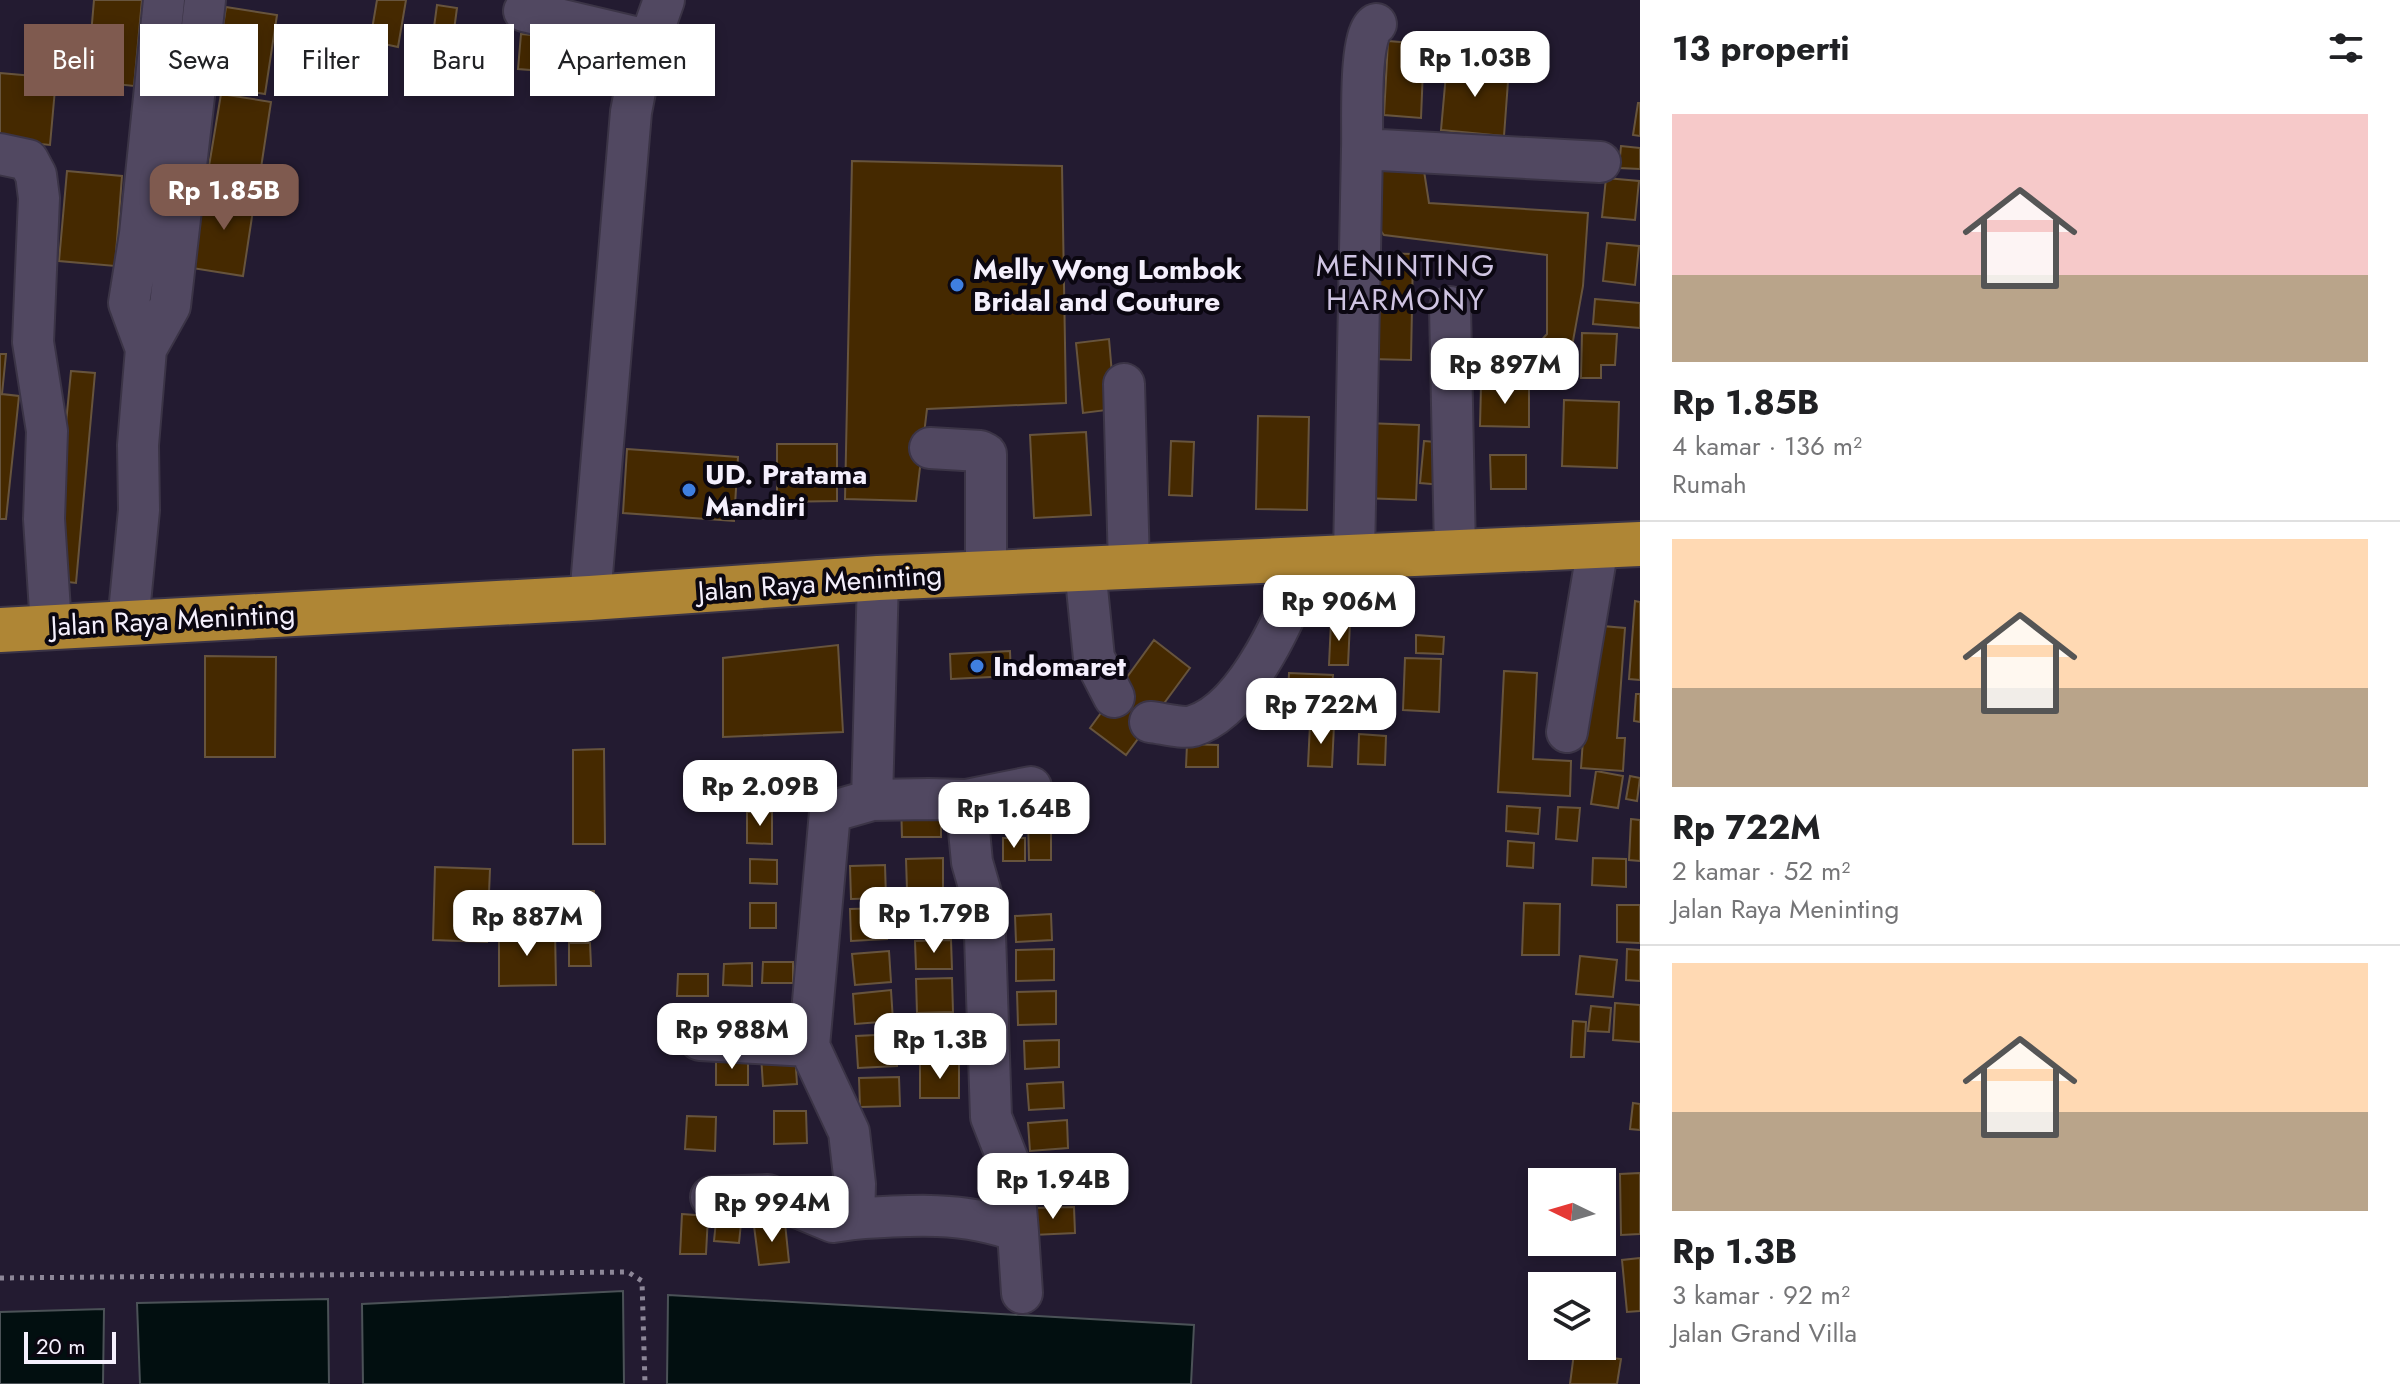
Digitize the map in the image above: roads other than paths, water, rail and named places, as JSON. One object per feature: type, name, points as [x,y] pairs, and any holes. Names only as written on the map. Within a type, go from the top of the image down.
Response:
[{"type":"highway","name":"Jalan Raya Meninting","points":[[0,630],[590,598],[878,578],[1619,545]]},
{"type":"street","points":[[146,349],[129,303],[164,0]]},
{"type":"street","points":[[128,623],[139,510],[138,445],[146,349],[170,306],[205,0]]},
{"type":"street","points":[[656,24],[664,0]]},
{"type":"street","points":[[524,11],[579,24]]},
{"type":"street","points":[[1354,555],[1365,59],[1368,33],[1376,24]]},
{"type":"street","points":[[590,598],[634,96]]},
{"type":"street","points":[[1362,149],[1600,162]]},
{"type":"street","points":[[0,154],[28,160],[36,175],[39,198],[33,342],[47,431],[44,519],[51,626]]},
{"type":"street","points":[[133,276],[174,282]]},
{"type":"street","points":[[1450,307],[1455,551]]},
{"type":"street","points":[[1124,384],[1129,566]]},
{"type":"street","points":[[930,448],[986,454],[986,573]]},
{"type":"street","points":[[1567,732],[1619,545]]},
{"type":"street","points":[[1150,722],[1192,726],[1226,704],[1253,672],[1284,622],[1309,558]]},
{"type":"street","points":[[1085,568],[1094,658],[1114,697]]},
{"type":"street","points":[[872,800],[878,578]]},
{"type":"street","points":[[854,1219],[855,1184],[849,1132],[809,1046],[830,812],[872,800],[966,800],[1031,787]]},
{"type":"street","points":[[966,800],[972,862],[984,904],[991,1117],[1013,1173],[1022,1293]]},
{"type":"street","points":[[700,1040],[809,1046]]},
{"type":"street","points":[[711,1197],[768,1195],[789,1200],[833,1222],[923,1216],[998,1224],[1018,1232]]},
{"type":"place","name":"Melly Wong Lombok Bridal and Couture","points":[[957,285]]},
{"type":"place","name":"UD. Pratama Mandiri","points":[[689,490]]},
{"type":"place","name":"Indomaret","points":[[977,666]]},
{"type":"district","name":"MENINTING HARMONY","points":[[1406,282]]}]
